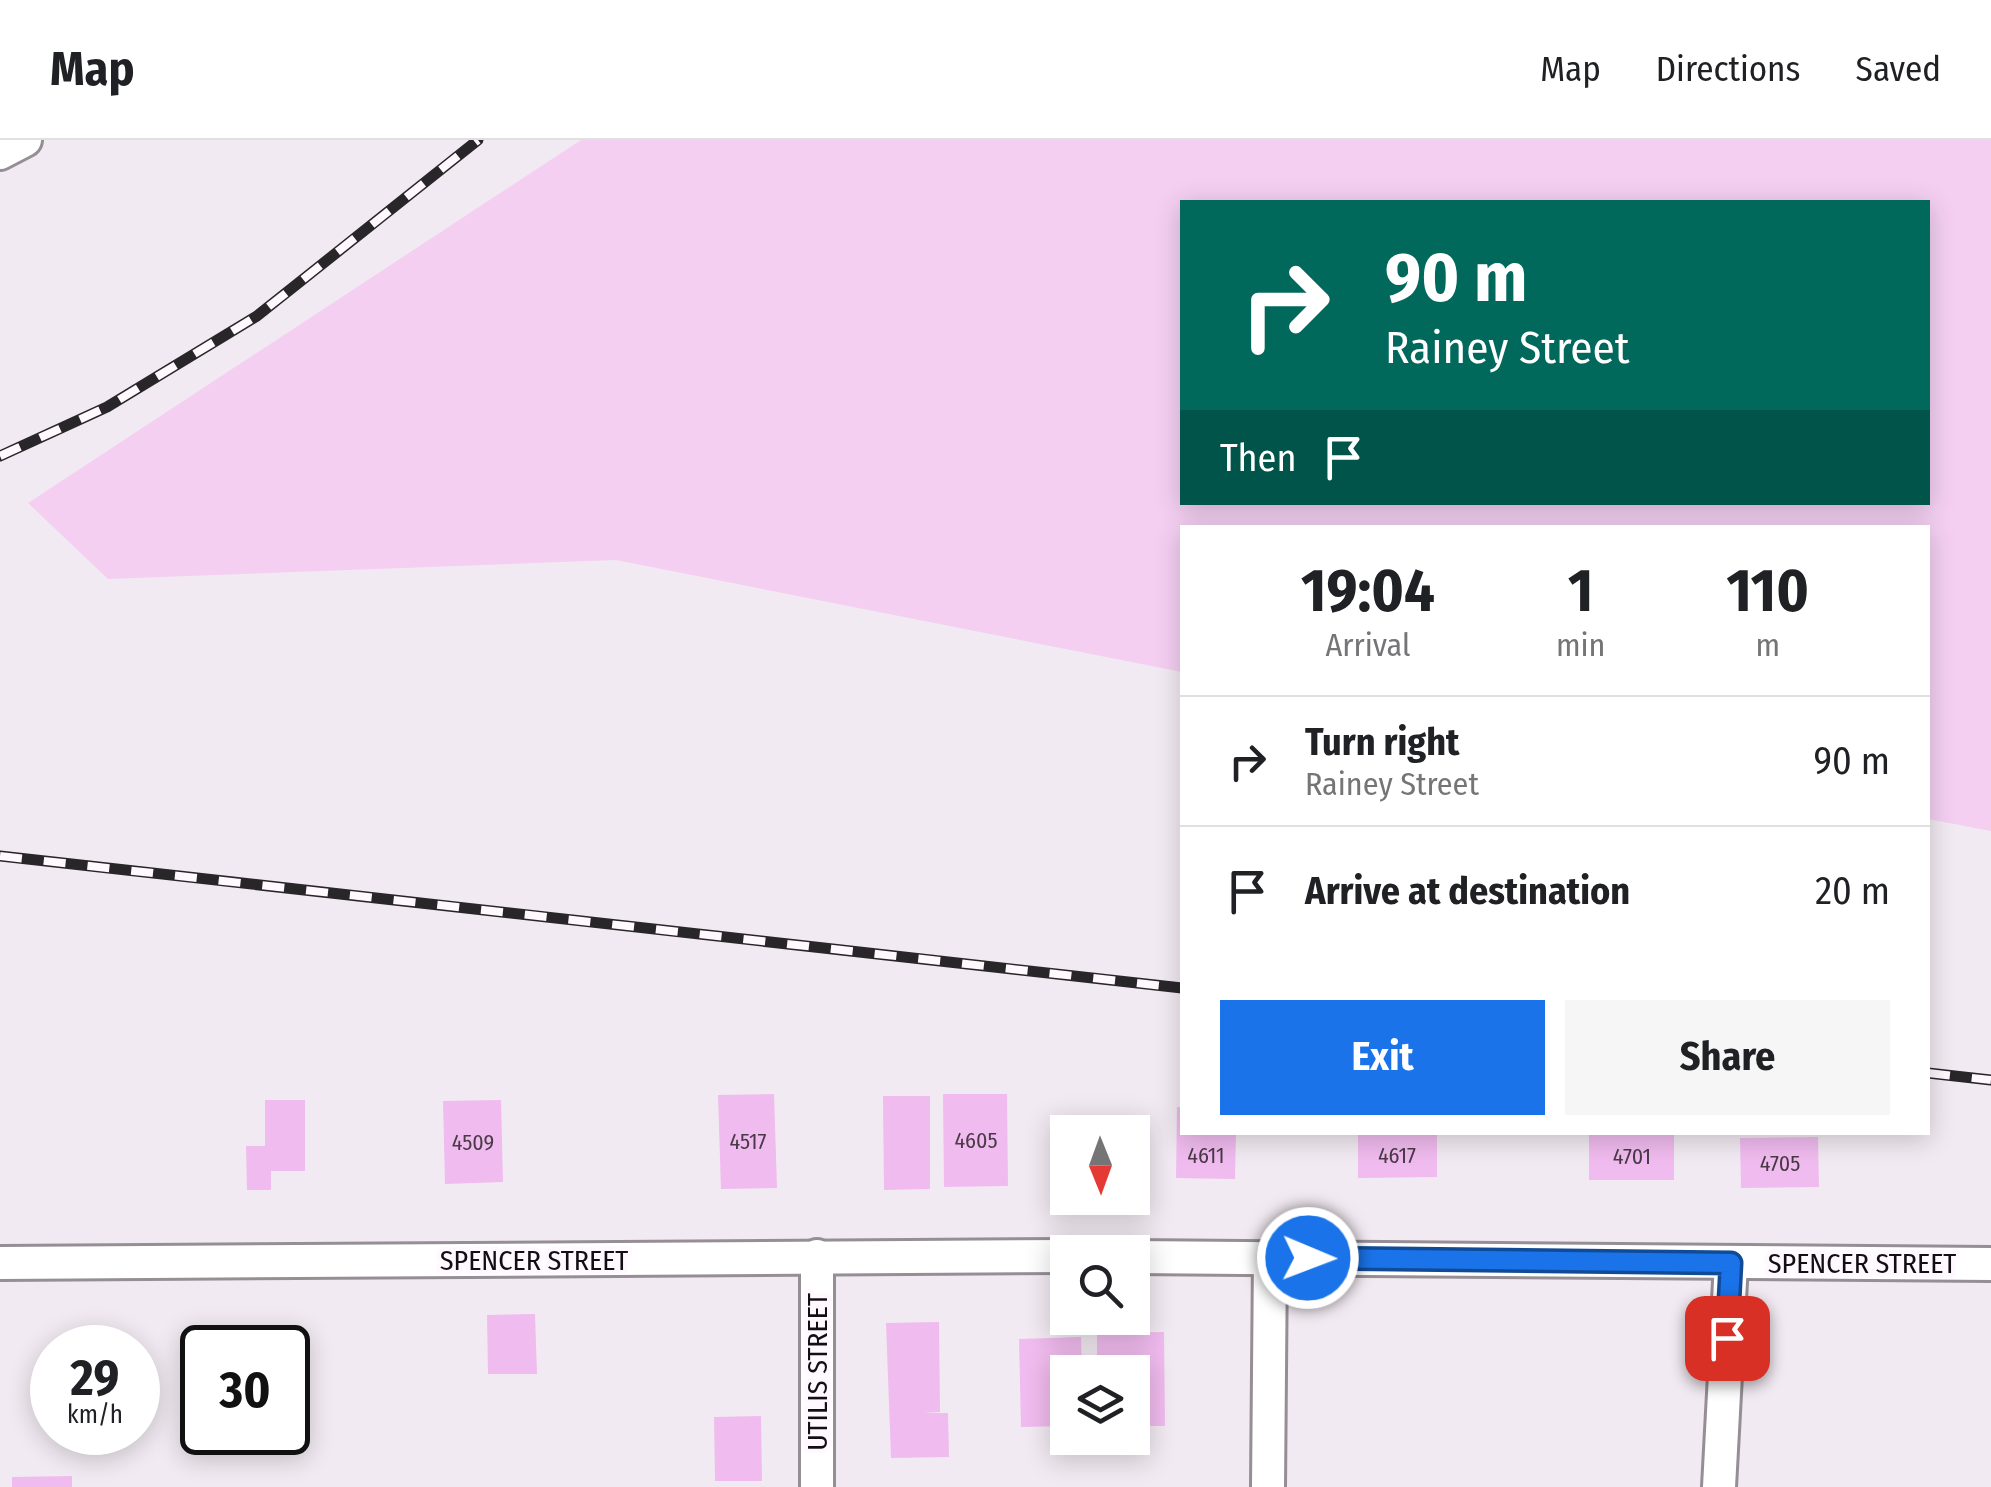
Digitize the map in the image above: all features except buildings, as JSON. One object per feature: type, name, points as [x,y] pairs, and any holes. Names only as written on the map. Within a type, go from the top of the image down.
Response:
[{"type":"street","points":[[0,153],[24,140]]},
{"type":"street","name":"UTILIS STREET","points":[[817,1256],[817,1487]]},
{"type":"street","name":"SPENCER STREET","points":[[0,1264],[1050,1256]]},
{"type":"street","name":"SPENCER STREET","points":[[1150,1256],[1991,1264]]},
{"type":"street","points":[[1268,1487],[1270,1258]]},
{"type":"street","points":[[1720,1487],[1731,1263]]},
{"type":"shaded area","points":[[581,140],[1991,140],[1991,831],[1930,819],[1930,525],[1180,525],[1180,672],[616,560],[108,579],[28,503]]},
{"type":"railway","points":[[0,456],[107,407],[257,316],[478,140]]},
{"type":"railway","points":[[0,856],[1180,988]]},
{"type":"railway","points":[[1930,1073],[1991,1080]]},
{"type":"route","points":[[1308,1258],[1731,1263],[1727,1338]]}]
